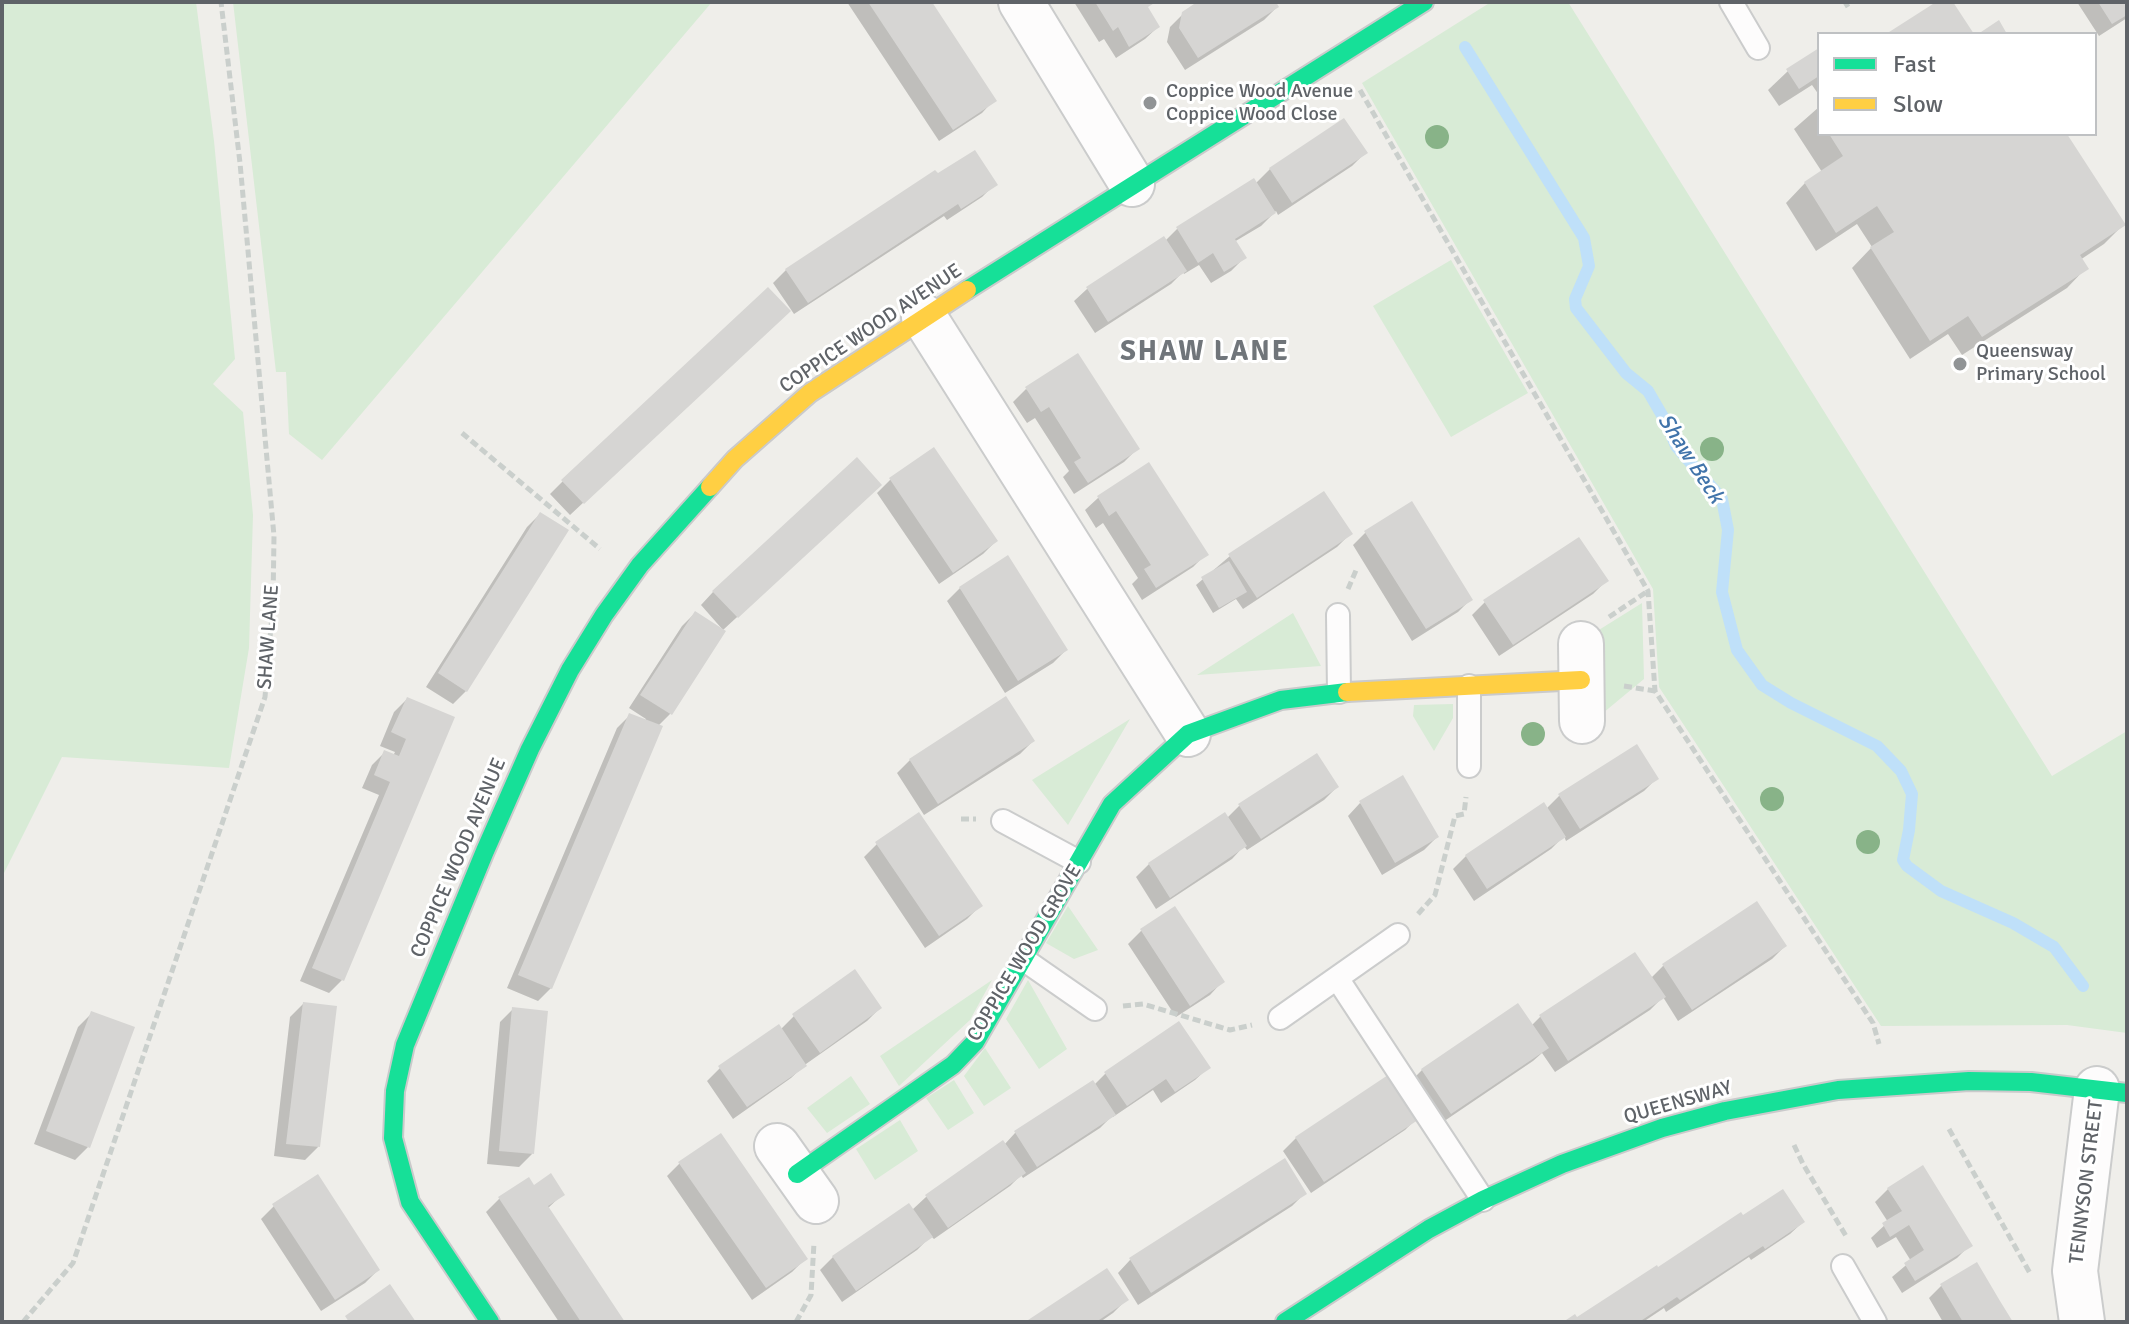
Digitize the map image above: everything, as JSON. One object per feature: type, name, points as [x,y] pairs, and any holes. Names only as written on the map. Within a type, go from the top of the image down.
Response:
[{"type":"street","points":[[1021,2],[1132,184]]},
{"type":"street","name":"COPPICE WOOD AVENUE","points":[[490,1322],[410,1202],[393,1138],[395,1091],[405,1045],[485,851],[530,749],[570,670],[604,615],[640,565],[735,459],[810,393],[1132,184],[1424,2]]},
{"type":"street","points":[[924,317],[1188,734]]},
{"type":"street","name":"COPPICE WOOD GROVE","points":[[801,1188],[953,1065],[975,1042],[1112,804],[1188,734],[1281,700],[1339,692],[1581,681]]},
{"type":"street","name":"QUEENSWAY","points":[[1285,1322],[1429,1229],[1483,1200],[1562,1164],[1662,1128],[1725,1111],[1838,1090],[1885,1085],[2015,1082],[2112,1091]]},
{"type":"street","name":"TENNYSON STREET","points":[[2082,1322],[2075,1271],[2112,1091]]},
{"type":"lane","points":[[1731,2],[1758,48]]},
{"type":"lane","points":[[1338,615],[1339,692]]},
{"type":"lane","points":[[1469,686],[1469,766]]},
{"type":"lane","points":[[1003,821],[1079,862]]},
{"type":"lane","points":[[1280,1018],[1398,935]]},
{"type":"lane","points":[[1023,959],[1095,1009]]},
{"type":"lane","points":[[1337,978],[1483,1200]]},
{"type":"lane","points":[[1843,1266],[1875,1322]]},
{"type":"path","name":"SHAW LANE","points":[[23,1322],[73,1263],[265,697],[273,603],[274,536],[240,163],[221,2]]},
{"type":"path","points":[[1346,51],[1354,81],[1648,591],[1655,691],[1873,1023],[1878,1034],[1885,1085]]},
{"type":"path","points":[[462,433],[608,554]]},
{"type":"path","points":[[1398,935],[1435,895],[1455,816],[1464,814]]},
{"type":"path","points":[[1143,1004],[1230,1030],[1280,1018]]},
{"type":"path","points":[[1949,1129],[2035,1281]]},
{"type":"path","points":[[1794,1145],[1852,1244]]},
{"type":"path","points":[[796,1322],[811,1295],[801,1188]]},
{"type":"green space","points":[[2,2],[196,2],[214,141],[235,359],[213,384],[243,412],[253,515],[249,648],[229,768],[62,757],[2,877]]},
{"type":"green space","points":[[233,2],[712,2],[322,460],[289,434],[286,372],[276,372]]},
{"type":"green space","points":[[1491,2],[1568,2],[2052,776],[2127,731],[2127,1033],[2067,1025],[1881,1026],[1659,687],[1653,589],[1362,83]]},
{"type":"green space","points":[[1451,260],[1528,393],[1451,437],[1373,306]]},
{"type":"green space","points":[[1642,603],[1644,679],[1597,718],[1594,633]]},
{"type":"green space","points":[[1293,613],[1321,666],[1197,675]]},
{"type":"green space","points":[[1453,704],[1453,718],[1434,751],[1413,716],[1414,705]]},
{"type":"green space","points":[[1130,719],[1068,825],[1032,780]]},
{"type":"green space","points":[[1068,906],[1098,950],[1074,959],[1046,943]]},
{"type":"green space","points":[[992,980],[970,1020],[899,1086],[880,1056]]},
{"type":"green space","points":[[1028,980],[1067,1049],[1039,1069],[1006,1019]]},
{"type":"green space","points":[[985,1048],[1011,1088],[984,1106],[964,1076]]},
{"type":"green space","points":[[851,1076],[870,1104],[827,1133],[807,1108]]},
{"type":"green space","points":[[954,1080],[974,1113],[948,1130],[926,1098]]},
{"type":"green space","points":[[900,1120],[918,1151],[875,1180],[856,1149]]},
{"type":"building","points":[[868,2],[932,2],[997,101],[953,130]]},
{"type":"building","points":[[1095,2],[1156,2],[1148,7],[1160,27],[1129,47],[1118,27],[1113,31]]},
{"type":"building","points":[[1197,2],[1276,2],[1279,7],[1198,58],[1179,28],[1182,12]]},
{"type":"building","points":[[1936,2],[1953,2],[1973,32],[1889,32]]},
{"type":"building","points":[[2098,2],[2127,2],[2127,15],[2112,24]]},
{"type":"building","points":[[1999,20],[2006,32],[1981,32]]},
{"type":"building","points":[[1817,49],[1817,77],[1799,89],[1786,69]]},
{"type":"building","points":[[1344,118],[1368,153],[1292,203],[1269,168]]},
{"type":"building","points":[[1830,136],[2068,136],[2126,225],[2080,255],[2089,269],[1982,337],[1968,316],[1930,341],[1870,247],[1894,232],[1877,206],[1836,233],[1804,182],[1843,156]]},
{"type":"building","points":[[975,150],[998,185],[961,209],[958,204],[808,303],[785,269],[935,170],[938,173]]},
{"type":"building","points":[[1254,178],[1276,213],[1235,239],[1247,258],[1224,272],[1213,253],[1198,263],[1176,227]]},
{"type":"building","points":[[1164,236],[1187,271],[1108,322],[1086,287]]},
{"type":"building","points":[[768,287],[791,311],[584,504],[561,480]]},
{"type":"building","points":[[1078,353],[1140,449],[1088,483],[1074,462],[1081,458],[1049,407],[1041,412],[1025,387]]},
{"type":"building","points":[[934,447],[998,541],[953,573],[889,478]]},
{"type":"building","points":[[857,457],[882,485],[738,618],[712,591]]},
{"type":"building","points":[[1149,462],[1209,555],[1156,588],[1144,569],[1151,565],[1116,511],[1109,516],[1097,496]]},
{"type":"building","points":[[1324,491],[1353,534],[1257,598],[1228,554]]},
{"type":"building","points":[[1412,501],[1473,600],[1426,629],[1364,531]]},
{"type":"building","points":[[540,512],[569,530],[467,692],[438,673]]},
{"type":"building","points":[[1579,537],[1609,581],[1513,645],[1483,600]]},
{"type":"building","points":[[1008,555],[1068,650],[1018,681],[959,587]]},
{"type":"building","points":[[1229,561],[1247,592],[1219,608],[1201,577]]},
{"type":"building","points":[[695,611],[726,631],[672,715],[640,695]]},
{"type":"building","points":[[1006,696],[1035,741],[938,804],[909,759]]},
{"type":"building","points":[[407,697],[455,717],[344,981],[312,968],[390,782],[374,775],[384,750],[399,756],[406,739],[391,732]]},
{"type":"building","points":[[629,713],[663,726],[552,989],[518,975]]},
{"type":"building","points":[[1637,744],[1659,779],[1580,829],[1558,794]]},
{"type":"building","points":[[1317,753],[1339,787],[1261,839],[1238,804]]},
{"type":"building","points":[[1403,775],[1439,837],[1395,863],[1359,801]]},
{"type":"building","points":[[1544,802],[1566,837],[1487,889],[1465,855]]},
{"type":"building","points":[[919,812],[983,906],[939,936],[875,842]]},
{"type":"building","points":[[1225,812],[1247,846],[1170,898],[1148,863]]},
{"type":"building","points":[[1757,901],[1787,946],[1692,1010],[1662,964]]},
{"type":"building","points":[[1175,906],[1225,982],[1190,1006],[1140,929]]},
{"type":"building","points":[[1635,952],[1666,997],[1568,1061],[1539,1015]]},
{"type":"building","points":[[855,969],[882,1008],[820,1053],[792,1014]]},
{"type":"building","points":[[303,1002],[337,1006],[320,1147],[286,1144]]},
{"type":"building","points":[[1518,1003],[1549,1048],[1451,1114],[1421,1069]]},
{"type":"building","points":[[512,1007],[548,1011],[534,1154],[499,1151]]},
{"type":"building","points":[[91,1011],[135,1027],[90,1148],[46,1131]]},
{"type":"building","points":[[1179,1021],[1211,1068],[1175,1092],[1166,1079],[1127,1106],[1104,1072]]},
{"type":"building","points":[[779,1024],[807,1066],[747,1107],[718,1066]]},
{"type":"building","points":[[1391,1073],[1421,1118],[1324,1182],[1295,1137]]},
{"type":"building","points":[[1093,1080],[1116,1115],[1037,1167],[1014,1131]]},
{"type":"building","points":[[721,1133],[808,1259],[766,1288],[678,1162]]},
{"type":"building","points":[[1003,1140],[1026,1173],[948,1228],[925,1195]]},
{"type":"building","points":[[1285,1158],[1307,1194],[1151,1293],[1129,1258]]},
{"type":"building","points":[[1923,1165],[1973,1246],[1915,1281],[1904,1263],[1924,1250],[1909,1225],[1890,1237],[1882,1223],[1902,1211],[1887,1188]]},
{"type":"building","points":[[551,1173],[565,1195],[548,1206],[625,1322],[581,1322],[498,1197],[529,1177],[534,1185]]},
{"type":"building","points":[[318,1174],[380,1270],[335,1300],[272,1204]]},
{"type":"building","points":[[1783,1189],[1805,1222],[1765,1249],[1763,1246],[1680,1300],[1677,1297],[1639,1322],[1563,1322],[1575,1314],[1577,1317],[1741,1212],[1743,1215]]},
{"type":"building","points":[[909,1203],[933,1237],[856,1291],[832,1256]]},
{"type":"building","points":[[1977,1262],[2013,1322],[1963,1322],[1940,1284]]},
{"type":"building","points":[[1107,1268],[1129,1300],[1096,1322],[1025,1322]]},
{"type":"building","points":[[390,1284],[416,1322],[349,1322],[345,1316]]},
{"type":"waterway","name":"Shaw Beck","points":[[1465,47],[1584,238],[1589,266],[1575,299],[1576,308],[1626,373],[1648,391],[1676,446],[1722,499],[1728,530],[1722,592],[1737,650],[1762,685],[1877,746],[1901,771],[1912,794],[1903,860],[1907,866],[1941,891],[2013,923],[2054,947],[2083,986]]},
{"type":"traffic: fast","points":[[967,290],[1424,2]]},
{"type":"traffic: fast","points":[[490,1322],[410,1202],[393,1138],[395,1091],[405,1045],[485,851],[530,749],[570,670],[640,565],[710,487]]},
{"type":"traffic: fast","points":[[797,1174],[953,1065],[975,1042],[1112,804],[1188,734],[1281,700],[1347,692]]},
{"type":"traffic: fast","points":[[1285,1322],[1429,1229],[1483,1200],[1562,1164],[1662,1128],[1725,1111],[1838,1090],[1969,1081],[2031,1082],[2127,1093]]},
{"type":"traffic: slow","points":[[710,487],[735,459],[810,393],[967,290]]},
{"type":"traffic: slow","points":[[1347,692],[1581,680]]},
{"type":"place","name":"Coppice Wood Avenue Coppice Wood Close","points":[[1150,103]]},
{"type":"place","name":"Queensway Primary School","points":[[1960,364]]},
{"type":"district","name":"SHAW LANE","points":[[1205,353]]}]
